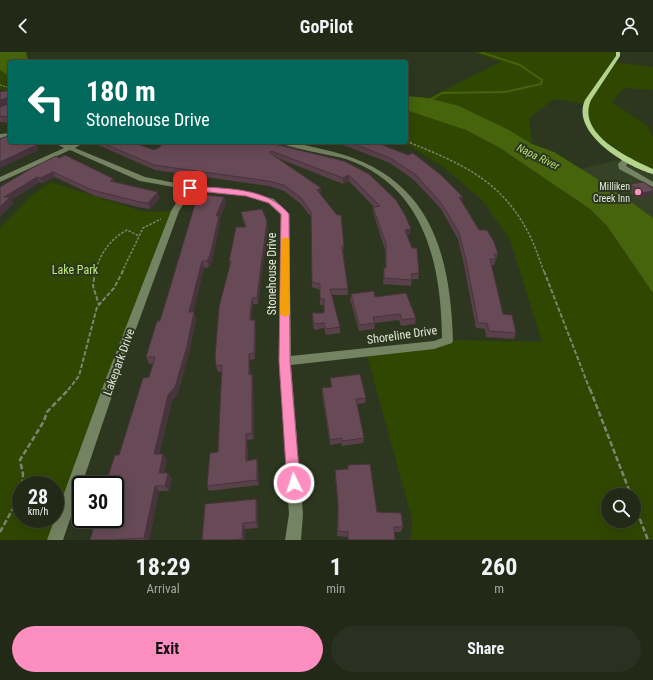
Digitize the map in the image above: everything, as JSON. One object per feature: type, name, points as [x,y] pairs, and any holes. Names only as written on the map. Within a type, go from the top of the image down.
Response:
[{"type":"main road","points":[[618,52],[618,56],[586,104],[585,111],[588,126],[593,133],[612,149],[653,172]]},
{"type":"street","name":"Stonehouse Drive","points":[[60,144],[142,179],[190,188],[247,194],[271,202],[285,214],[285,361],[296,514],[293,540]]},
{"type":"street","points":[[0,180],[78,144]]},
{"type":"street","name":"Shoreline Drive","points":[[285,361],[434,345],[448,340],[448,310],[439,256],[430,232],[417,210],[390,179],[366,165],[336,155],[290,144]]},
{"type":"street","points":[[627,158],[622,164],[622,167],[653,184]]},
{"type":"street","name":"Lakepark Drive","points":[[56,540],[111,381],[175,211],[190,188]]},
{"type":"path","points":[[408,142],[474,171],[500,193],[519,217],[531,238],[627,488]]},
{"type":"path","points":[[23,476],[20,460],[44,421],[47,412],[66,393],[79,376],[99,305],[114,288],[133,252],[143,228],[175,211]]},
{"type":"path","points":[[99,305],[93,285],[96,267],[102,254],[118,234],[127,230],[139,236]]},
{"type":"path","points":[[0,532],[12,510]]},
{"type":"path","points":[[641,522],[648,540]]},
{"type":"shaded area","points":[[627,158],[653,172],[653,218],[615,190],[579,169]]},
{"type":"green space","points":[[473,52],[617,52],[615,62],[653,67],[653,90],[624,88],[612,102],[649,127],[649,131],[653,137],[653,170],[639,166],[593,133],[586,104],[554,99],[529,118],[532,144],[482,117],[428,98],[501,62]]},
{"type":"green space","points":[[0,70],[8,76],[8,91],[0,90]]},
{"type":"green space","points":[[408,111],[466,130],[500,148],[590,209],[607,226],[653,293],[653,540],[411,540],[412,519],[366,352],[448,340],[542,342],[510,240],[482,200],[442,166],[404,144],[408,144]]},
{"type":"green space","name":"Lake Park","points":[[51,182],[144,212],[175,211],[81,476],[72,476],[72,501],[64,523],[64,476],[12,476],[12,528],[62,528],[58,540],[0,540],[0,228],[30,197]]},
{"type":"water","points":[[0,52],[26,52],[29,60],[8,60],[8,76],[0,70]]},
{"type":"water","name":"Napa River","points":[[408,96],[428,98],[459,106],[507,129],[532,144],[554,152],[615,190],[653,218],[653,293],[607,226],[590,209],[500,148],[466,130],[408,111]]},
{"type":"building","points":[[8,90],[8,99],[0,100],[0,92]]},
{"type":"building","points":[[8,104],[8,117],[0,116],[0,107]]},
{"type":"building","points":[[8,136],[8,144],[37,145],[0,162],[0,139]]},
{"type":"building","points":[[105,144],[138,144],[154,150],[162,144],[274,144],[344,161],[369,174],[396,200],[411,229],[405,230],[412,248],[417,248],[419,273],[411,274],[412,280],[384,278],[384,268],[386,268],[386,244],[373,207],[380,206],[349,175],[343,178],[271,151],[270,153],[321,188],[317,190],[337,215],[341,215],[344,246],[342,247],[348,289],[330,289],[340,327],[326,329],[324,323],[314,324],[312,313],[324,313],[324,299],[320,299],[320,284],[312,282],[311,212],[301,198],[284,185],[268,181],[154,165]]},
{"type":"building","points":[[354,144],[380,144],[408,155],[413,153],[441,175],[463,197],[459,197],[479,230],[487,230],[494,242],[498,254],[494,254],[496,259],[490,259],[503,314],[512,315],[516,333],[489,331],[487,323],[478,323],[466,260],[459,233],[442,204],[415,174],[390,158]]},
{"type":"building","points":[[65,155],[114,179],[110,181],[158,192],[148,203],[140,202],[92,190],[53,172],[40,178],[37,177],[4,197],[10,197],[0,207],[0,187],[56,156],[59,158]]},
{"type":"building","points":[[644,182],[653,189],[653,191],[642,193],[630,184]]},
{"type":"building","points":[[207,195],[224,197],[216,216],[219,216],[210,255],[207,261],[202,261],[189,312],[194,312],[187,346],[175,387],[168,395],[154,454],[163,454],[159,473],[168,473],[165,486],[155,486],[144,538],[90,540],[93,528],[124,528],[124,476],[108,476],[115,455],[119,455],[143,378],[149,377],[155,357],[146,357],[157,321],[160,321],[195,204],[198,199],[204,199]]},
{"type":"building","points":[[262,209],[267,221],[257,298],[252,298],[250,317],[250,320],[255,320],[254,353],[249,354],[249,375],[252,374],[252,433],[246,434],[246,461],[257,459],[257,480],[207,486],[210,453],[218,452],[222,365],[216,366],[215,357],[219,307],[231,261],[229,261],[236,227],[246,227],[241,212]]},
{"type":"building","points":[[374,291],[375,297],[406,293],[416,318],[402,320],[400,314],[373,317],[375,323],[359,325],[351,294]]},
{"type":"building","points":[[360,374],[366,398],[356,399],[364,438],[342,441],[342,438],[330,440],[322,388],[332,387],[330,378]]},
{"type":"building","points":[[370,464],[377,512],[401,513],[403,527],[394,527],[395,540],[348,540],[348,532],[338,531],[338,502],[335,470],[348,469],[348,465]]},
{"type":"building","points":[[256,499],[256,522],[243,523],[242,539],[202,540],[205,504]]},
{"type":"waterway","points":[[428,101],[442,93],[505,92],[541,84],[542,80],[520,65],[480,52]]},
{"type":"slow traffic","points":[[285,239],[285,314]]},
{"type":"place","name":"Milliken Creek Inn","points":[[638,192]]},
{"type":"route","points":[[190,188],[247,194],[271,202],[285,214],[285,361],[294,483]]}]
